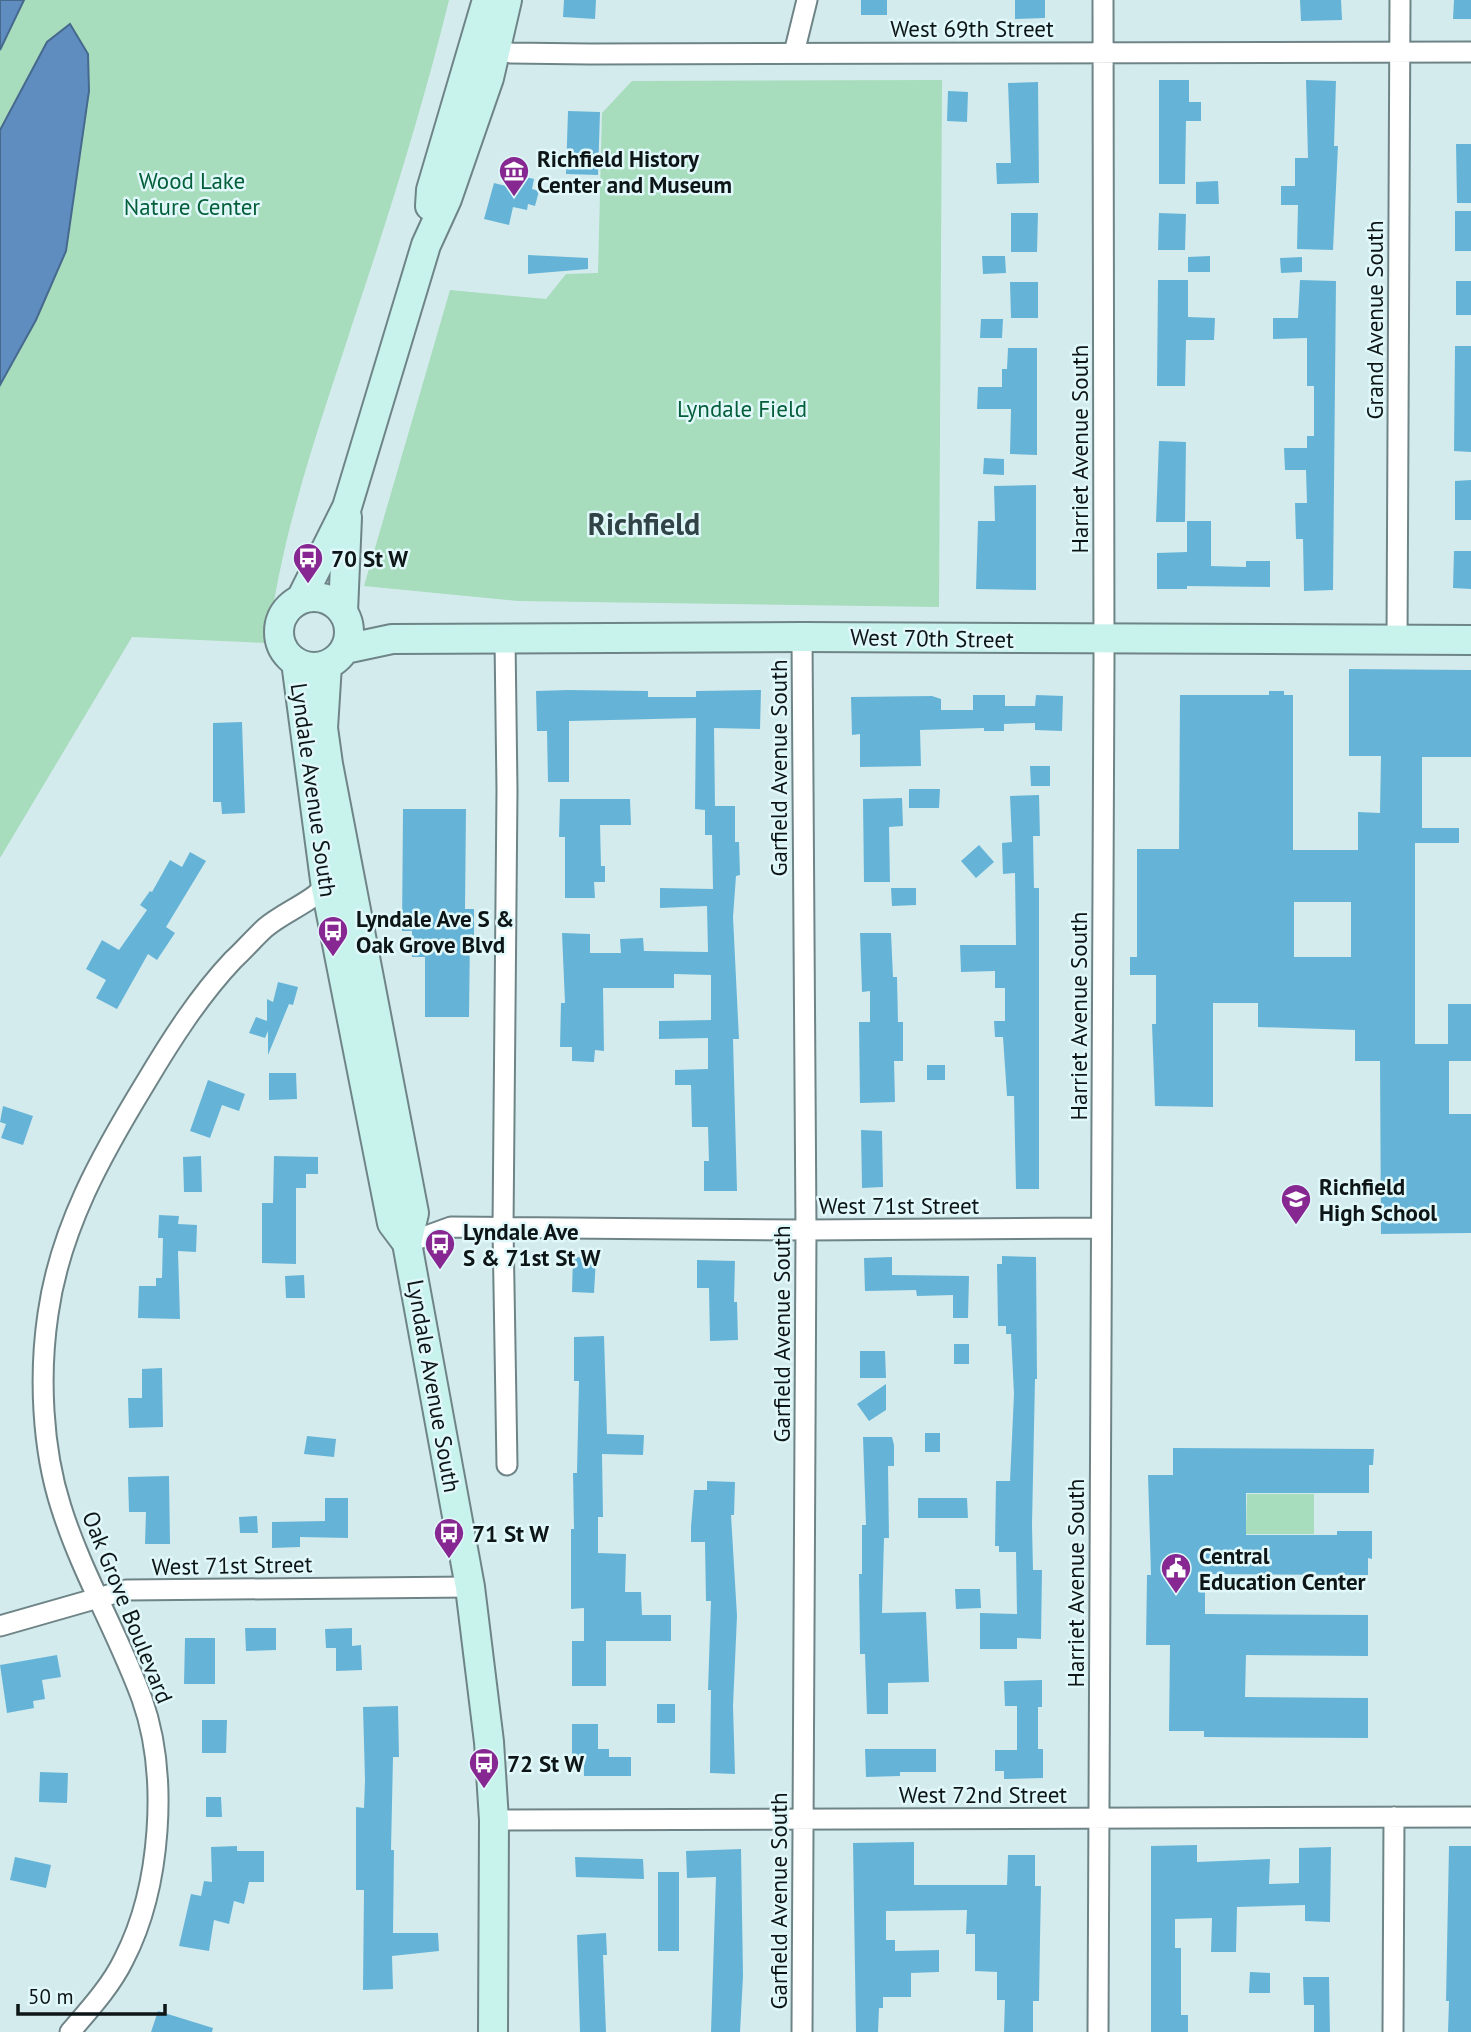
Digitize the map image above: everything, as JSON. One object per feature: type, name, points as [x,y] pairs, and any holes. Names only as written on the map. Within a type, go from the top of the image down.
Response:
[{"type":"main road","name":"Lyndale Avenue South","points":[[484,48],[486,0]]},
{"type":"main road","name":"Lyndale Avenue South","points":[[336,657],[306,666],[296,662],[281,646],[279,624],[291,605],[301,599],[347,507],[426,245],[431,190],[484,48],[507,0]]},
{"type":"main road","name":"Lyndale Avenue South","points":[[347,507],[345,615],[349,638],[336,657],[323,729],[345,860],[414,1213],[407,1242],[470,1587],[489,1742],[494,1820],[493,2032]]},
{"type":"main road","points":[[301,599],[324,598],[345,615]]},
{"type":"main road","name":"West 70th Street","points":[[345,615],[392,639]]},
{"type":"main road","name":"West 70th Street","points":[[336,657],[392,639],[802,637],[1104,641],[1471,640]]},
{"type":"main road","name":"Lyndale Avenue South","points":[[296,662],[326,888],[392,1223],[407,1242]]},
{"type":"street","points":[[794,53],[807,0]]},
{"type":"street","name":"Harriet Avenue South","points":[[1098,2032],[1104,641],[1102,0]]},
{"type":"street","name":"Grand Avenue South","points":[[1397,641],[1400,0]]},
{"type":"street","name":"West 69th Street","points":[[484,48],[590,54],[1471,51]]},
{"type":"street","name":"Garfield Avenue South","points":[[802,637],[806,1230],[802,2032]]},
{"type":"street","points":[[505,640],[507,804],[503,1228],[507,1465]]},
{"type":"street","name":"Oak Grove Boulevard","points":[[70,2032],[92,2007],[124,1961],[143,1912],[154,1860],[158,1807],[154,1755],[146,1716],[124,1654],[81,1564],[60,1504],[47,1441],[44,1378],[47,1314],[62,1252],[83,1192],[113,1135],[191,1012],[227,967],[266,927],[326,888],[345,860]]},
{"type":"street","name":"West 71st Street","points":[[407,1242],[451,1227],[806,1230],[1101,1228]]},
{"type":"street","name":"West 71st Street","points":[[0,1626],[99,1600],[126,1590],[470,1587]]},
{"type":"street","name":"West 72nd Street","points":[[494,1820],[1471,1817]]},
{"type":"street","points":[[1393,2032],[1394,1818]]},
{"type":"green space","name":"Wood Lake Nature Center","points":[[0,0],[449,0],[404,164],[302,482],[282,562],[268,643],[132,637],[0,858]]},
{"type":"green space","name":"Lyndale Field","points":[[942,80],[939,607],[518,601],[364,586],[450,290],[546,299],[566,274],[598,273],[602,113],[632,81]]},
{"type":"green space","points":[[1247,1494],[1314,1494],[1314,1534],[1246,1534]]},
{"type":"water","points":[[0,0],[24,0],[0,50]]},
{"type":"water","points":[[70,24],[88,54],[89,91],[66,251],[36,320],[0,385],[0,130],[47,42]]},
{"type":"building","points":[[564,0],[596,0],[595,19],[563,17]]},
{"type":"building","points":[[861,0],[887,0],[887,15],[861,15]]},
{"type":"building","points":[[1015,0],[1045,0],[1045,18],[1015,19]]},
{"type":"building","points":[[1300,0],[1341,0],[1342,20],[1301,21]]},
{"type":"building","points":[[1454,0],[1471,0],[1471,19],[1453,19]]},
{"type":"building","points":[[1159,80],[1189,80],[1189,102],[1201,102],[1201,121],[1186,121],[1185,184],[1159,184]]},
{"type":"building","points":[[1306,80],[1336,81],[1334,146],[1338,146],[1333,250],[1297,249],[1298,205],[1281,205],[1281,186],[1295,186],[1295,158],[1308,158]]},
{"type":"building","points":[[1038,82],[1039,183],[997,184],[996,163],[1011,163],[1008,83]]},
{"type":"building","points":[[948,91],[968,92],[967,122],[947,121]]},
{"type":"building","points":[[568,111],[600,112],[598,175],[566,174]]},
{"type":"building","points":[[1456,144],[1471,144],[1471,203],[1457,203]]},
{"type":"building","name":"Richfield History Center and Museum","points":[[517,175],[534,179],[532,189],[539,191],[535,206],[528,204],[527,210],[513,207],[509,225],[484,219],[494,183],[510,187]]},
{"type":"building","points":[[1218,181],[1219,204],[1196,204],[1196,182]]},
{"type":"building","points":[[1455,211],[1471,211],[1471,251],[1455,251]]},
{"type":"building","points":[[1011,213],[1038,213],[1037,252],[1011,252]]},
{"type":"building","points":[[1159,213],[1186,214],[1185,250],[1158,250]]},
{"type":"building","points":[[528,255],[588,258],[588,269],[528,274]]},
{"type":"building","points":[[982,256],[1005,256],[1006,273],[983,274]]},
{"type":"building","points":[[1210,256],[1210,272],[1188,272],[1188,257]]},
{"type":"building","points":[[1302,257],[1302,272],[1281,273],[1280,258]]},
{"type":"building","points":[[1158,280],[1188,280],[1188,317],[1215,318],[1214,340],[1186,340],[1185,386],[1157,386]]},
{"type":"building","points":[[1300,280],[1336,281],[1333,590],[1304,591],[1303,539],[1296,539],[1295,503],[1307,503],[1306,470],[1285,470],[1284,448],[1307,448],[1307,436],[1314,436],[1314,386],[1307,386],[1307,338],[1273,339],[1273,318],[1298,318]]},
{"type":"building","points":[[1456,281],[1471,281],[1471,315],[1456,315]]},
{"type":"building","points":[[1010,282],[1038,282],[1038,318],[1011,318]]},
{"type":"building","points":[[981,319],[1003,319],[1002,338],[980,338]]},
{"type":"building","points":[[1455,346],[1471,346],[1471,452],[1454,451]]},
{"type":"building","points":[[1008,348],[1037,348],[1037,455],[1010,454],[1011,409],[977,409],[978,387],[1002,387],[1002,369],[1007,369]]},
{"type":"building","points":[[1159,441],[1186,442],[1185,522],[1156,522]]},
{"type":"building","points":[[984,458],[1004,459],[1004,475],[983,474]]},
{"type":"building","points":[[1471,480],[1471,520],[1455,520],[1455,481]]},
{"type":"building","points":[[1036,485],[1036,590],[976,589],[978,521],[995,521],[994,486]]},
{"type":"building","points":[[1187,521],[1211,521],[1211,566],[1246,567],[1246,561],[1270,561],[1270,587],[1187,586],[1187,589],[1157,589],[1157,553],[1187,552]]},
{"type":"building","points":[[1454,551],[1471,551],[1471,589],[1453,588]]},
{"type":"building","points":[[1349,669],[1471,670],[1471,757],[1422,757],[1422,828],[1459,828],[1459,843],[1415,843],[1415,1044],[1448,1044],[1448,1004],[1471,1004],[1471,1061],[1449,1061],[1449,1114],[1471,1114],[1471,1233],[1381,1234],[1380,1061],[1355,1061],[1355,1030],[1258,1027],[1258,1003],[1213,1003],[1213,1107],[1155,1106],[1152,1024],[1156,1024],[1156,975],[1130,975],[1130,957],[1137,957],[1137,849],[1179,849],[1180,695],[1269,695],[1269,691],[1284,691],[1284,695],[1293,695],[1293,850],[1358,850],[1358,812],[1380,813],[1381,756],[1349,756]],"holes":[[[1294,902],[1351,902],[1351,957],[1294,957]]]},
{"type":"building","points":[[761,690],[760,729],[714,728],[715,806],[735,806],[735,842],[739,842],[740,875],[736,876],[733,917],[739,1039],[733,1039],[737,1191],[704,1191],[704,1161],[709,1161],[708,1127],[692,1127],[691,1085],[675,1085],[675,1070],[708,1069],[708,1038],[659,1039],[659,1021],[711,1020],[711,975],[674,974],[674,988],[603,988],[604,1051],[595,1050],[594,1062],[572,1061],[572,1047],[560,1047],[561,1003],[565,1003],[562,933],[590,934],[590,953],[621,953],[620,939],[643,938],[644,951],[708,952],[707,906],[660,908],[660,888],[713,889],[712,835],[705,835],[705,810],[695,809],[696,718],[569,721],[569,782],[548,782],[547,731],[537,731],[536,691],[648,691],[648,697],[696,697],[696,691]]},
{"type":"building","points":[[973,695],[1005,695],[1005,706],[1035,706],[1036,695],[1063,696],[1062,731],[1035,730],[1035,723],[1004,724],[1004,731],[984,731],[984,728],[920,730],[921,766],[860,767],[860,734],[852,735],[851,697],[932,696],[941,699],[941,710],[973,710]]},
{"type":"building","points":[[242,722],[245,813],[222,814],[221,802],[213,802],[213,723]]},
{"type":"building","points":[[1030,766],[1050,766],[1050,786],[1031,786]]},
{"type":"building","points":[[909,789],[940,789],[939,808],[909,808]]},
{"type":"building","points":[[1039,795],[1040,836],[1033,836],[1034,888],[1039,888],[1039,1189],[1016,1189],[1014,1096],[1007,1096],[1003,1037],[995,1037],[994,1021],[1005,1021],[1005,988],[995,988],[995,971],[961,972],[960,945],[1016,945],[1015,873],[1003,874],[1002,843],[1012,842],[1010,796]]},
{"type":"building","points":[[902,798],[903,826],[889,827],[890,882],[864,882],[863,799]]},
{"type":"building","points":[[560,799],[630,799],[631,825],[600,825],[601,866],[605,866],[605,882],[594,882],[595,898],[565,898],[565,837],[559,837]]},
{"type":"building","points":[[403,809],[466,809],[465,909],[474,909],[474,935],[470,934],[469,1017],[425,1017],[425,957],[412,957],[412,931],[402,931]]},
{"type":"building","points":[[979,845],[994,862],[976,878],[961,861]]},
{"type":"building","points":[[190,852],[206,861],[166,927],[175,933],[157,960],[148,954],[117,1009],[96,998],[106,980],[86,969],[102,940],[119,950],[147,910],[140,905],[150,891],[152,892],[170,860],[182,867]]},
{"type":"building","points":[[891,888],[916,888],[916,905],[892,906]]},
{"type":"building","points":[[860,933],[891,933],[893,977],[897,977],[898,1022],[903,1022],[903,1061],[894,1061],[895,1102],[860,1103],[859,1022],[870,1022],[870,991],[862,992]]},
{"type":"building","points":[[278,982],[298,987],[293,1005],[289,1004],[268,1055],[268,1031],[265,1038],[249,1033],[256,1017],[267,1021],[267,999],[273,1002]]},
{"type":"building","points":[[927,1065],[945,1065],[945,1080],[927,1080]]},
{"type":"building","points":[[269,1073],[296,1073],[297,1099],[269,1100]]},
{"type":"building","points":[[208,1080],[245,1094],[239,1111],[222,1105],[210,1138],[190,1131]]},
{"type":"building","points":[[3,1106],[33,1116],[23,1145],[1,1138],[6,1124],[0,1122]]},
{"type":"building","points":[[861,1130],[882,1131],[883,1187],[862,1188]]},
{"type":"building","points":[[201,1156],[202,1192],[184,1192],[183,1157]]},
{"type":"building","points":[[274,1156],[318,1157],[318,1174],[306,1174],[306,1188],[296,1188],[296,1264],[262,1263],[262,1203],[273,1203]]},
{"type":"building","points":[[159,1215],[179,1216],[178,1224],[197,1225],[196,1252],[178,1251],[180,1319],[138,1318],[139,1286],[156,1286],[156,1278],[162,1278],[163,1238],[158,1238]]},
{"type":"building","points":[[1002,1256],[1036,1257],[1037,1379],[1032,1525],[1033,1570],[1042,1570],[1041,1639],[1017,1638],[1017,1649],[980,1649],[980,1613],[1017,1614],[1016,1552],[999,1552],[999,1546],[995,1546],[996,1481],[1010,1481],[1014,1394],[1011,1334],[1006,1334],[1006,1326],[998,1326],[997,1264],[1002,1264]]},
{"type":"building","points":[[573,1257],[596,1258],[594,1293],[572,1292]]},
{"type":"building","points":[[892,1257],[892,1275],[969,1276],[968,1318],[953,1318],[953,1295],[917,1296],[916,1290],[865,1291],[864,1258]]},
{"type":"building","points":[[697,1260],[735,1261],[734,1302],[737,1302],[738,1340],[710,1341],[709,1288],[697,1288]]},
{"type":"building","points":[[304,1275],[305,1298],[286,1298],[285,1276]]},
{"type":"building","points":[[604,1336],[607,1434],[644,1435],[643,1455],[602,1454],[603,1517],[598,1517],[598,1553],[626,1554],[625,1592],[641,1592],[642,1615],[671,1615],[671,1641],[606,1641],[606,1686],[572,1686],[572,1641],[584,1641],[584,1608],[571,1609],[571,1529],[574,1529],[573,1473],[577,1473],[579,1381],[574,1381],[574,1337]]},
{"type":"building","points":[[954,1344],[969,1344],[969,1364],[954,1364]]},
{"type":"building","points":[[860,1351],[885,1351],[886,1378],[860,1378]]},
{"type":"building","points":[[162,1368],[163,1427],[129,1428],[128,1398],[142,1398],[142,1369]]},
{"type":"building","points":[[886,1384],[886,1410],[869,1421],[857,1404]]},
{"type":"building","points":[[925,1433],[940,1433],[940,1452],[925,1452]]},
{"type":"building","points":[[307,1436],[336,1439],[334,1457],[304,1454]]},
{"type":"building","points":[[863,1437],[892,1437],[894,1445],[894,1466],[888,1466],[889,1538],[884,1538],[882,1613],[926,1612],[929,1682],[888,1683],[888,1714],[867,1714],[865,1654],[860,1654],[859,1574],[862,1574],[862,1525],[866,1525]]},
{"type":"building","name":"Central Education Center","points":[[1173,1448],[1374,1449],[1373,1465],[1369,1465],[1369,1493],[1246,1493],[1246,1535],[1337,1535],[1337,1531],[1372,1531],[1372,1559],[1368,1558],[1368,1575],[1205,1574],[1205,1614],[1368,1615],[1368,1656],[1246,1655],[1245,1697],[1368,1698],[1368,1738],[1204,1737],[1204,1731],[1169,1731],[1170,1645],[1146,1645],[1147,1575],[1151,1575],[1148,1475],[1173,1475]]},
{"type":"building","points":[[169,1476],[170,1544],[145,1544],[146,1512],[129,1512],[128,1477]]},
{"type":"building","points":[[707,1481],[735,1482],[734,1515],[731,1515],[737,1616],[733,1706],[735,1774],[710,1773],[711,1690],[708,1690],[711,1601],[706,1601],[705,1542],[691,1542],[694,1490],[707,1490]]},
{"type":"building","points":[[325,1498],[348,1498],[348,1538],[300,1537],[300,1547],[272,1548],[272,1522],[325,1521]]},
{"type":"building","points":[[918,1498],[967,1498],[968,1518],[918,1518]]},
{"type":"building","points":[[257,1516],[258,1533],[240,1533],[239,1517]]},
{"type":"building","points":[[955,1589],[980,1589],[981,1608],[956,1609]]},
{"type":"building","points":[[245,1628],[276,1628],[276,1650],[246,1651]]},
{"type":"building","points":[[352,1628],[352,1646],[361,1645],[362,1670],[336,1671],[336,1648],[326,1648],[325,1629]]},
{"type":"building","points":[[185,1638],[215,1638],[215,1684],[184,1684]]},
{"type":"building","points":[[57,1655],[61,1677],[42,1680],[45,1699],[33,1701],[34,1708],[7,1713],[0,1665]]},
{"type":"building","points":[[1042,1680],[1042,1707],[1038,1707],[1038,1749],[1043,1749],[1043,1778],[1004,1779],[1004,1771],[995,1771],[995,1750],[1017,1750],[1017,1706],[1005,1706],[1004,1681]]},
{"type":"building","points":[[657,1704],[675,1704],[675,1723],[657,1723]]},
{"type":"building","points":[[398,1706],[399,1757],[393,1757],[393,1933],[438,1933],[439,1951],[392,1956],[393,1989],[363,1990],[364,1890],[356,1890],[356,1807],[364,1808],[363,1707]]},
{"type":"building","points":[[202,1720],[227,1720],[226,1753],[202,1753]]},
{"type":"building","points":[[572,1724],[598,1724],[598,1749],[609,1749],[609,1757],[631,1757],[631,1776],[584,1776],[584,1760],[572,1760]]},
{"type":"building","points":[[865,1749],[936,1749],[936,1772],[900,1772],[900,1776],[866,1777]]},
{"type":"building","points":[[40,1772],[68,1773],[67,1803],[39,1802]]},
{"type":"building","points":[[206,1797],[221,1797],[222,1817],[206,1817]]},
{"type":"building","points":[[914,1842],[914,1885],[1007,1885],[1008,1855],[1035,1855],[1035,1886],[1041,1886],[1039,2001],[1033,2001],[1033,2032],[1004,2032],[1005,2000],[997,2000],[997,1972],[975,1971],[975,1934],[966,1934],[967,1910],[886,1911],[886,1940],[895,1940],[895,1951],[939,1950],[939,1972],[911,1973],[911,1997],[883,1997],[883,2008],[879,2008],[878,2032],[856,2032],[853,1843]]},
{"type":"building","points":[[1197,1845],[1197,1862],[1270,1859],[1269,1884],[1299,1883],[1299,1848],[1331,1847],[1330,1922],[1305,1921],[1305,1905],[1237,1907],[1236,1952],[1211,1952],[1212,1918],[1175,1919],[1175,1948],[1181,1948],[1181,2015],[1188,2015],[1188,2032],[1151,2032],[1151,1846]]},
{"type":"building","points":[[237,1846],[237,1851],[264,1851],[264,1882],[249,1882],[244,1904],[234,1901],[229,1924],[214,1920],[209,1951],[179,1946],[191,1894],[201,1896],[204,1881],[212,1882],[211,1847]]},
{"type":"building","points":[[1449,1846],[1471,1846],[1471,2032],[1448,2032],[1449,2001],[1446,2001]]},
{"type":"building","points":[[741,1849],[743,1976],[740,2032],[711,2032],[716,1877],[687,1878],[686,1851]]},
{"type":"building","points":[[15,1857],[51,1865],[46,1888],[10,1880]]},
{"type":"building","points":[[575,1857],[643,1859],[644,1879],[576,1877]]},
{"type":"building","points":[[658,1872],[679,1872],[679,1951],[658,1951]]},
{"type":"building","points":[[606,1933],[607,1955],[603,1955],[606,2032],[580,2032],[577,1935]]},
{"type":"building","points":[[1250,1972],[1270,1973],[1270,1993],[1249,1993]]},
{"type":"building","points":[[1303,1977],[1329,1977],[1330,2032],[1314,2032],[1314,2005],[1304,2005]]},
{"type":"building","points":[[158,2011],[213,2028],[212,2032],[151,2032]]},
{"type":"place","name":"Richfield History Center and Museum","points":[[514,198]]},
{"type":"place","name":"70 St W","points":[[308,585]]},
{"type":"place","name":"Lyndale Ave S & Oak Grove Blvd","points":[[333,958]]},
{"type":"place","name":"Richfield High School","points":[[1296,1226]]},
{"type":"place","name":"Lyndale Ave S & 71st St W","points":[[440,1271]]},
{"type":"place","name":"71 St W","points":[[449,1560]]},
{"type":"place","name":"Central Education Center","points":[[1176,1595]]},
{"type":"place","name":"72 St W","points":[[484,1790]]},
{"type":"district","name":"Richfield","points":[[644,523]]}]
